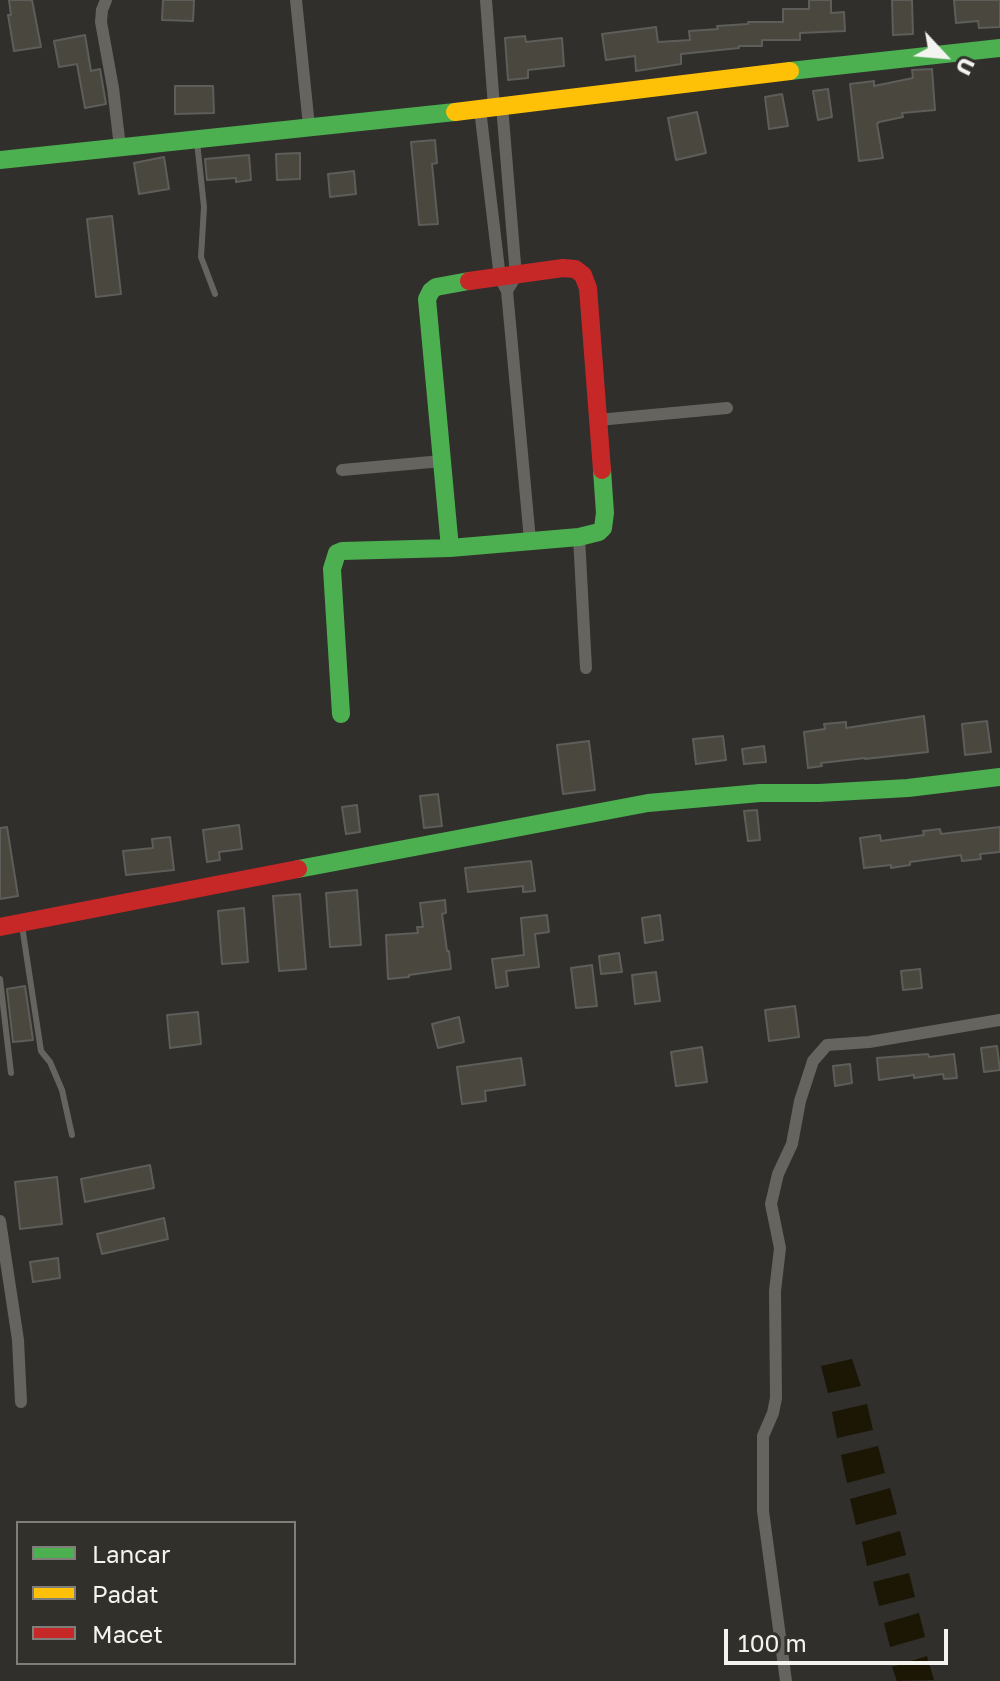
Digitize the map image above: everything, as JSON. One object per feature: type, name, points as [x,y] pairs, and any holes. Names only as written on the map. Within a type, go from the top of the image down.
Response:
[{"type":"street","points":[[106,0],[101,22],[120,147]]},
{"type":"street","points":[[296,0],[309,126]]},
{"type":"street","points":[[486,0],[492,107],[530,540]]},
{"type":"street","points":[[0,160],[1000,48]]},
{"type":"street","points":[[492,107],[508,281]]},
{"type":"street","points":[[341,714],[332,569],[337,553],[450,548],[579,537],[599,532],[605,523],[588,288],[583,275],[575,269],[563,268],[508,281],[436,287],[427,299],[450,548]]},
{"type":"street","points":[[598,420],[727,408]]},
{"type":"street","points":[[342,470],[442,461]]},
{"type":"street","points":[[579,537],[586,668]]},
{"type":"street","points":[[0,927],[648,803],[760,793],[908,788],[1000,777]]},
{"type":"street","points":[[786,1681],[762,1499],[763,1436],[776,1398],[775,1291],[780,1248],[771,1204],[778,1174],[792,1144],[808,1074],[813,1061],[827,1045],[869,1042],[1000,1020]]},
{"type":"street","points":[[0,1221],[18,1340],[21,1402]]},
{"type":"lane","points":[[197,138],[204,207],[201,257],[215,294]]},
{"type":"lane","points":[[22,923],[41,1051],[50,1062],[62,1090],[72,1135]]},
{"type":"lane","points":[[0,979],[11,1073]]},
{"type":"shaded area","points":[[852,1359],[861,1386],[828,1393],[821,1366]]},
{"type":"shaded area","points":[[867,1404],[873,1430],[837,1438],[832,1412]]},
{"type":"shaded area","points":[[878,1446],[885,1473],[847,1483],[841,1455]]},
{"type":"shaded area","points":[[890,1488],[897,1514],[856,1525],[850,1499]]},
{"type":"shaded area","points":[[900,1531],[906,1555],[867,1566],[862,1542]]},
{"type":"shaded area","points":[[909,1573],[915,1597],[879,1606],[873,1582]]},
{"type":"shaded area","points":[[919,1613],[925,1637],[890,1647],[884,1623]]},
{"type":"shaded area","points":[[927,1656],[934,1680],[897,1681],[892,1667]]},
{"type":"building","points":[[9,0],[32,0],[41,47],[14,51],[8,15],[11,15]]},
{"type":"building","points":[[163,0],[194,0],[193,21],[162,20]]},
{"type":"building","points":[[809,0],[831,0],[831,13],[844,12],[845,31],[800,33],[800,40],[762,40],[762,46],[681,54],[681,64],[636,71],[635,56],[606,60],[602,34],[656,27],[658,42],[690,40],[689,31],[748,22],[783,22],[783,9],[809,9]]},
{"type":"building","points":[[892,0],[912,0],[913,34],[893,35]]},
{"type":"building","points":[[954,0],[1000,0],[1000,27],[979,28],[978,21],[956,23]]},
{"type":"building","points":[[85,35],[91,71],[100,69],[106,104],[85,108],[77,64],[59,67],[54,41]]},
{"type":"building","points":[[525,36],[526,42],[562,38],[564,66],[528,70],[528,78],[508,80],[505,38]]},
{"type":"building","points":[[932,69],[935,110],[902,113],[903,117],[879,122],[883,158],[859,161],[850,84],[874,81],[874,86],[913,78],[912,70]]},
{"type":"building","points":[[175,86],[213,86],[214,113],[175,114]]},
{"type":"building","points":[[828,89],[832,117],[818,120],[813,91]]},
{"type":"building","points":[[782,94],[788,126],[769,129],[765,97]]},
{"type":"building","points":[[697,112],[706,153],[676,160],[668,118]]},
{"type":"building","points":[[435,140],[437,163],[432,164],[438,224],[419,225],[411,142]]},
{"type":"building","points":[[300,153],[300,179],[277,180],[276,154]]},
{"type":"building","points":[[249,155],[251,180],[207,180],[205,159]]},
{"type":"building","points":[[164,157],[169,189],[139,194],[134,163]]},
{"type":"building","points":[[354,171],[356,194],[330,197],[328,174]]},
{"type":"building","points":[[112,216],[121,294],[96,297],[87,219]]},
{"type":"building","points":[[924,716],[928,752],[821,763],[822,766],[808,768],[804,732],[825,729],[824,724],[846,722],[846,728]]},
{"type":"building","points":[[987,721],[991,752],[965,755],[962,724]]},
{"type":"building","points":[[723,736],[726,760],[696,764],[693,739]]},
{"type":"building","points":[[589,741],[595,790],[563,794],[557,745]]},
{"type":"building","points":[[764,746],[766,762],[744,764],[742,749]]},
{"type":"building","points":[[438,794],[442,826],[424,828],[420,796]]},
{"type":"building","points":[[357,805],[360,832],[346,834],[342,807]]},
{"type":"building","points":[[757,810],[760,840],[748,841],[744,811]]},
{"type":"building","points":[[239,825],[242,849],[219,852],[220,860],[207,862],[203,830]]},
{"type":"building","points":[[7,827],[18,896],[0,899],[0,828]]},
{"type":"building","points":[[1000,827],[1000,852],[980,854],[981,859],[962,861],[961,855],[910,862],[910,865],[891,868],[891,865],[864,868],[860,838],[880,835],[881,841],[924,835],[923,831],[940,829],[941,834]]},
{"type":"building","points":[[170,837],[174,870],[126,875],[123,851],[153,848],[152,839]]},
{"type":"building","points":[[531,861],[535,891],[523,892],[523,886],[468,892],[465,868]]},
{"type":"building","points":[[357,890],[361,945],[330,947],[326,893]]},
{"type":"building","points":[[300,894],[306,969],[279,971],[273,896]]},
{"type":"building","points":[[445,900],[446,913],[442,914],[451,969],[388,979],[386,935],[418,933],[417,927],[423,927],[420,903]]},
{"type":"building","points":[[244,908],[248,962],[222,964],[218,911]]},
{"type":"building","points":[[547,915],[549,932],[535,934],[539,967],[506,971],[508,986],[496,988],[492,959],[524,955],[521,918]]},
{"type":"building","points":[[660,915],[663,940],[645,943],[642,918]]},
{"type":"building","points":[[619,953],[622,972],[601,974],[599,956]]},
{"type":"building","points":[[592,965],[597,1006],[576,1008],[571,968]]},
{"type":"building","points":[[920,969],[922,988],[903,990],[901,971]]},
{"type":"building","points":[[656,972],[660,1001],[635,1004],[632,975]]},
{"type":"building","points":[[25,986],[33,1040],[13,1042],[7,989]]},
{"type":"building","points":[[795,1006],[799,1037],[769,1041],[765,1010]]},
{"type":"building","points":[[198,1012],[201,1044],[170,1048],[167,1015]]},
{"type":"building","points":[[459,1017],[464,1042],[438,1048],[432,1024]]},
{"type":"building","points":[[997,1046],[1000,1070],[984,1072],[981,1048]]},
{"type":"building","points":[[702,1047],[707,1082],[676,1086],[671,1052]]},
{"type":"building","points":[[928,1054],[929,1057],[954,1054],[957,1078],[944,1079],[943,1074],[879,1080],[877,1058]]},
{"type":"building","points":[[521,1058],[525,1085],[485,1091],[486,1101],[462,1104],[457,1067]]},
{"type":"building","points":[[850,1064],[852,1083],[835,1086],[833,1066]]},
{"type":"building","points":[[150,1165],[154,1188],[85,1202],[81,1179]]},
{"type":"building","points":[[57,1177],[62,1224],[20,1229],[15,1182]]},
{"type":"building","points":[[164,1218],[168,1239],[102,1254],[97,1234]]},
{"type":"building","points":[[58,1258],[60,1278],[33,1282],[30,1262]]},
{"type":"traffic: fast","points":[[790,71],[1000,48]]},
{"type":"traffic: fast","points":[[0,160],[455,112]]},
{"type":"traffic: fast","points":[[450,548],[427,299],[436,287],[469,281]]},
{"type":"traffic: fast","points":[[341,714],[332,569],[337,553],[450,548],[579,537],[599,532],[603,528],[605,513],[602,470]]},
{"type":"traffic: fast","points":[[298,869],[648,803],[760,793],[908,788],[1000,777]]},
{"type":"traffic: slow","points":[[455,112],[790,71]]},
{"type":"traffic: jam","points":[[469,281],[563,268],[575,269],[583,275],[588,288],[602,470]]},
{"type":"traffic: jam","points":[[0,927],[298,869]]}]
